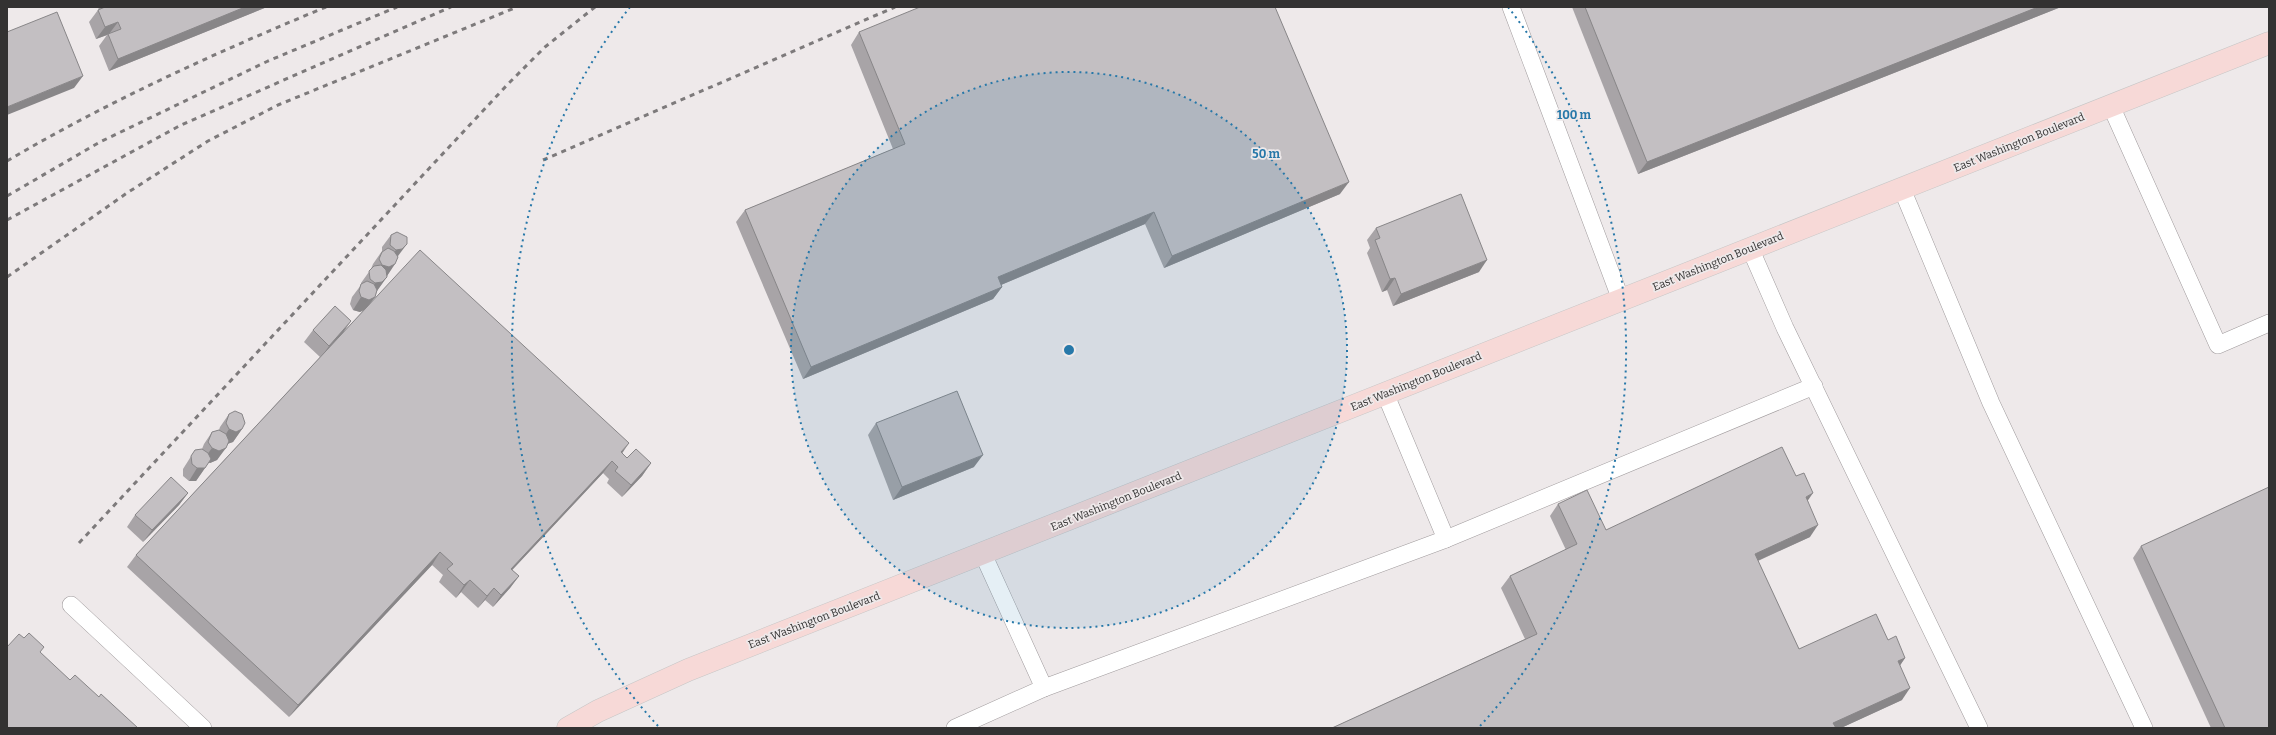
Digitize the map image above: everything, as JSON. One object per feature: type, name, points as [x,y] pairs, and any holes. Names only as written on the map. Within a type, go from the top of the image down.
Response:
[{"type":"main road","name":"East Washington Boulevard","points":[[568,728],[598,711],[688,670],[2269,43]]},
{"type":"lane","points":[[1511,7],[1621,300]]},
{"type":"lane","points":[[2111,106],[2218,345],[2269,323]]},
{"type":"lane","points":[[1902,189],[1991,403],[2144,728]]},
{"type":"lane","points":[[1750,248],[1785,328],[1980,728]]},
{"type":"lane","points":[[955,728],[1044,688],[1446,538],[1814,386]]},
{"type":"lane","points":[[1385,393],[1446,538]]},
{"type":"lane","points":[[983,554],[1044,688]]},
{"type":"lane","points":[[71,605],[203,728]]},
{"type":"building","points":[[105,7],[245,7],[118,59],[108,34],[121,29],[118,22],[105,27],[98,10]]},
{"type":"building","points":[[920,7],[1275,7],[1349,182],[1172,256],[1154,212],[998,277],[1002,287],[811,367],[745,210],[905,144],[859,32]]},
{"type":"building","points":[[1585,7],[2038,7],[1647,162]]},
{"type":"building","points":[[57,12],[83,76],[7,107],[7,32]]},
{"type":"building","points":[[1461,194],[1487,260],[1401,294],[1395,278],[1390,279],[1375,240],[1380,238],[1376,228]]},
{"type":"building","points":[[397,232],[407,237],[407,244],[402,249],[396,250],[390,245],[391,235]]},
{"type":"building","points":[[388,248],[394,251],[398,257],[395,264],[389,267],[382,265],[379,259],[382,252]]},
{"type":"building","points":[[420,250],[629,443],[621,452],[627,458],[636,449],[651,463],[631,485],[615,471],[618,467],[612,461],[511,569],[519,576],[501,595],[494,588],[487,596],[470,580],[464,585],[447,569],[453,564],[440,552],[298,705],[136,555]]},
{"type":"building","points":[[381,265],[386,270],[387,277],[382,282],[375,283],[370,279],[369,271],[374,266]]},
{"type":"building","points":[[367,281],[374,284],[377,290],[375,297],[369,300],[361,297],[359,291],[361,284]]},
{"type":"building","points":[[335,306],[351,321],[329,346],[313,330]]},
{"type":"building","points":[[957,391],[983,455],[902,487],[876,423]]},
{"type":"building","points":[[235,411],[242,414],[245,423],[242,429],[236,432],[229,429],[226,423],[229,414]]},
{"type":"building","points":[[219,430],[226,434],[229,441],[226,448],[219,451],[212,448],[208,442],[212,432]]},
{"type":"building","points":[[1782,447],[1796,476],[1804,473],[1813,493],[1806,497],[1818,525],[1755,554],[1799,649],[1876,614],[1888,640],[1896,636],[1905,658],[1898,661],[1910,688],[1833,723],[1836,728],[1332,728],[1537,634],[1510,576],[1577,544],[1558,504],[1587,490],[1606,530]]},
{"type":"building","points":[[202,449],[208,453],[211,459],[205,468],[197,468],[192,464],[191,456],[195,450]]},
{"type":"building","points":[[171,477],[188,493],[152,530],[135,515]]},
{"type":"building","points":[[2269,487],[2269,728],[2225,728],[2141,546]]},
{"type":"building","points":[[29,633],[44,647],[40,652],[70,680],[75,675],[99,697],[101,694],[138,728],[7,728],[7,647],[19,634],[24,638]]},
{"type":"railway","points":[[7,161],[85,118],[164,78],[326,7]]},
{"type":"railway","points":[[7,196],[100,142],[268,61],[397,7]]},
{"type":"railway","points":[[7,220],[181,125],[451,7]]},
{"type":"railway","points":[[7,277],[127,193],[208,141],[278,105],[517,7]]},
{"type":"railway","points":[[79,543],[508,84],[545,47],[595,7]]},
{"type":"railway","points":[[543,160],[895,7]]}]
